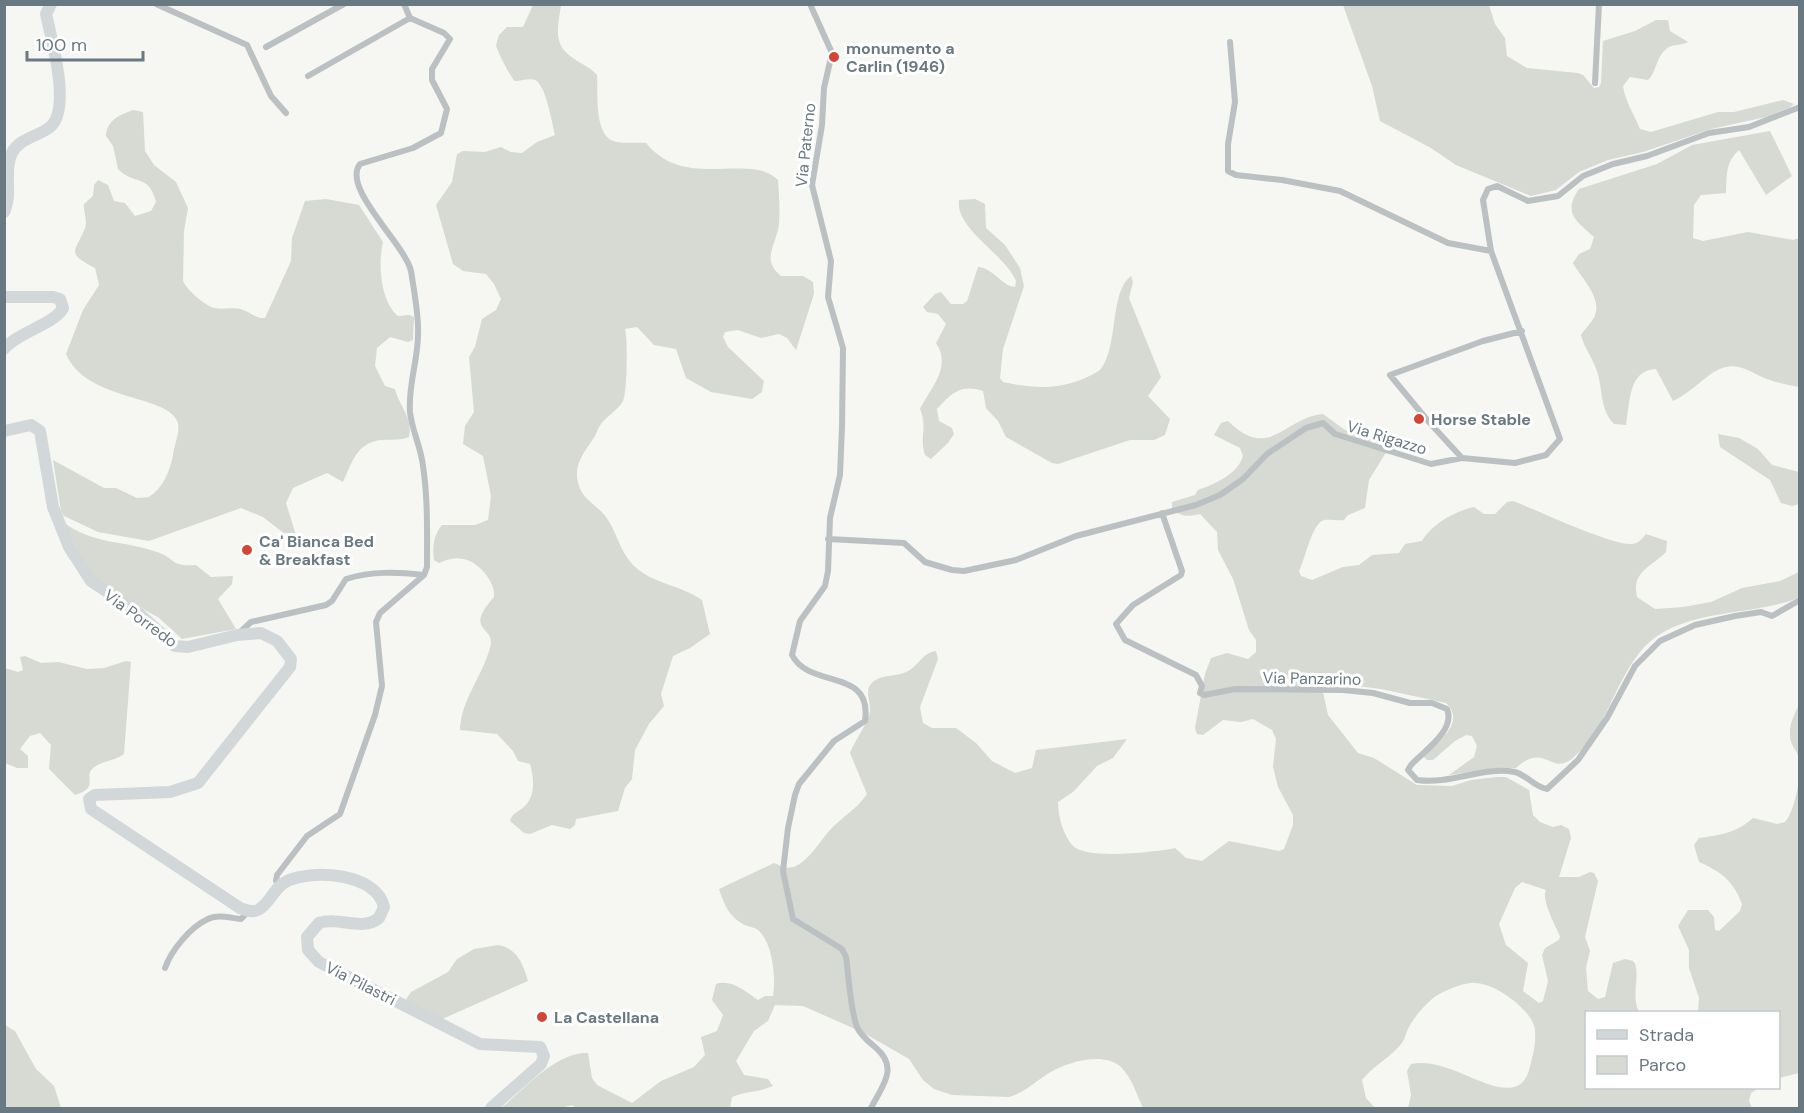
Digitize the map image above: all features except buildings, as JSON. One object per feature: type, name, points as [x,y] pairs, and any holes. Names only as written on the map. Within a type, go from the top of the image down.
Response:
[{"type":"main road","points":[[4,212],[9,161],[14,148],[48,129],[57,115],[57,58],[46,6]]},
{"type":"main road","points":[[4,297],[53,297],[60,299],[63,308],[54,317],[16,338],[4,350]]},
{"type":"main road","name":"Via Porredo","points":[[4,431],[31,425],[40,431],[53,507],[69,548],[91,582],[135,610],[174,646],[188,647],[237,635],[261,633],[268,636],[289,654],[292,663],[203,778],[192,786],[170,792],[104,793],[91,796],[89,799],[91,809],[240,908],[249,911]]},
{"type":"main road","name":"Via Pilastri","points":[[279,886],[295,879],[329,873],[347,878],[375,891],[384,907],[379,918],[368,924],[334,920],[319,923],[307,937],[308,950],[312,957],[480,1044],[540,1047],[544,1056],[541,1064],[491,1108]]},
{"type":"main road","points":[[249,911],[259,910],[279,886]]},
{"type":"street","points":[[156,4],[247,45],[268,90],[286,113]]},
{"type":"street","points":[[266,47],[344,4]]},
{"type":"street","points":[[279,886],[276,881],[277,875],[307,836],[340,814],[375,715],[382,686],[376,622],[380,613],[424,575],[427,556],[423,466],[410,410],[412,367],[418,335],[410,269],[398,244],[360,192],[357,167],[374,158],[412,148],[441,133],[447,109],[432,80],[432,69],[450,39],[444,33],[410,18],[404,4]]},
{"type":"street","name":"Via Paterno","points":[[810,4],[832,53],[824,88],[822,125],[812,185],[831,261],[828,297],[843,348],[840,475],[830,518],[825,586],[800,621],[792,655],[811,674],[846,681],[862,700],[866,713],[865,721],[834,741],[800,784],[788,828],[783,871],[793,919],[842,949],[846,957],[856,1024],[861,1035],[880,1051],[886,1061],[889,1076],[871,1108]]},
{"type":"street","points":[[1595,83],[1599,4]]},
{"type":"street","points":[[308,76],[410,18]]},
{"type":"street","points":[[1230,42],[1235,102],[1228,144],[1228,171],[1236,175],[1282,180],[1340,191],[1448,243],[1491,251]]},
{"type":"street","name":"Via Rigazzo","points":[[828,539],[904,543],[925,561],[964,571],[1016,560],[1076,536],[1196,505],[1220,495],[1243,479],[1267,454],[1306,428],[1323,423],[1335,435],[1428,464],[1462,458],[1515,462],[1546,455],[1560,439],[1491,251],[1483,200],[1488,189],[1497,186],[1528,201],[1558,196],[1583,176],[1613,164],[1647,156],[1709,133],[1749,127],[1800,107]]},
{"type":"street","points":[[1462,458],[1428,422],[1390,375],[1483,341],[1522,331]]},
{"type":"street","name":"Via Panzarino","points":[[1162,513],[1182,571],[1177,579],[1124,613],[1116,624],[1125,640],[1196,675],[1202,686],[1200,693],[1204,694],[1235,688],[1343,690],[1373,693],[1410,703],[1432,703],[1447,709],[1450,717],[1445,729],[1408,770],[1415,779],[1428,782],[1447,781],[1482,772],[1514,772],[1538,788],[1547,789],[1578,760],[1607,718],[1635,666],[1660,641],[1695,625],[1725,618],[1761,612],[1772,616],[1800,600]]},
{"type":"street","points":[[237,635],[251,622],[326,605],[332,601],[346,579],[387,572],[424,575]]},
{"type":"street","points":[[165,968],[169,958],[193,930],[208,919],[222,916],[240,919],[249,911]]},
{"type":"green space","points":[[533,5],[561,5],[558,25],[560,44],[569,55],[597,75],[598,111],[607,137],[617,142],[646,143],[662,157],[679,165],[698,169],[751,169],[766,172],[778,180],[779,223],[771,251],[772,264],[781,276],[803,276],[813,282],[814,294],[796,350],[787,338],[779,334],[761,338],[738,330],[725,332],[723,337],[728,347],[764,381],[762,392],[752,399],[711,392],[686,378],[676,349],[654,345],[637,327],[625,329],[627,366],[623,401],[601,424],[583,454],[578,465],[577,479],[584,494],[606,517],[624,553],[633,565],[649,576],[702,600],[710,634],[690,648],[673,656],[661,694],[664,706],[649,724],[635,750],[632,779],[625,788],[618,811],[576,819],[575,825],[570,829],[552,825],[530,834],[524,833],[510,821],[531,798],[533,781],[530,764],[518,761],[513,751],[497,734],[460,730],[464,709],[490,648],[491,641],[481,623],[481,617],[494,597],[492,585],[485,573],[469,561],[456,558],[439,563],[434,560],[433,551],[435,537],[442,525],[475,525],[488,520],[491,496],[483,456],[463,444],[465,426],[474,412],[469,357],[475,347],[482,319],[496,310],[501,299],[486,274],[463,271],[453,264],[436,205],[452,182],[457,154],[463,151],[485,152],[501,147],[511,152],[522,153],[537,142],[555,135],[545,96],[539,83],[533,79],[515,81],[496,45],[499,35],[507,27],[523,27]]},
{"type":"green space","points":[[1343,5],[1489,5],[1495,24],[1505,38],[1507,56],[1527,68],[1578,73],[1583,75],[1594,88],[1599,87],[1601,83],[1603,41],[1635,31],[1656,20],[1668,20],[1670,31],[1688,42],[1671,46],[1665,50],[1648,80],[1630,77],[1623,86],[1640,129],[1651,132],[1718,112],[1734,112],[1783,100],[1794,104],[1766,117],[1711,129],[1643,152],[1608,160],[1579,172],[1556,190],[1531,196],[1456,165],[1431,148],[1380,121],[1372,86]]},
{"type":"green space","points":[[133,110],[143,112],[145,151],[154,165],[176,182],[188,208],[184,231],[183,281],[203,302],[214,308],[239,309],[256,317],[265,318],[291,261],[292,238],[305,201],[326,199],[359,205],[383,242],[381,271],[387,301],[398,316],[414,317],[413,340],[408,342],[390,337],[377,348],[375,366],[385,386],[395,389],[409,423],[409,437],[381,440],[366,445],[352,461],[343,482],[327,473],[293,488],[286,503],[296,535],[290,538],[263,517],[241,508],[149,541],[98,532],[64,516],[61,511],[53,460],[104,488],[116,488],[137,498],[149,497],[162,484],[168,473],[178,435],[178,423],[172,414],[160,407],[91,381],[76,370],[66,354],[83,310],[99,285],[95,268],[79,258],[75,251],[86,225],[84,204],[93,196],[94,185],[98,180],[108,185],[114,201],[125,203],[135,216],[151,211],[156,202],[153,193],[145,183],[118,169],[113,146],[106,136],[111,122]]},
{"type":"green space","points":[[1770,131],[1792,176],[1766,195],[1739,150],[1729,165],[1726,193],[1701,195],[1694,205],[1693,238],[1703,241],[1748,232],[1793,240],[1799,238],[1799,387],[1783,384],[1733,366],[1719,369],[1673,401],[1656,369],[1640,375],[1635,381],[1626,425],[1614,424],[1603,403],[1598,374],[1581,335],[1594,318],[1596,301],[1573,263],[1579,254],[1590,249],[1594,237],[1574,216],[1572,205],[1574,198],[1579,189],[1657,164],[1692,145]]},
{"type":"green space","points":[[975,199],[985,204],[986,228],[1005,245],[1020,268],[1024,286],[1003,349],[1000,378],[1003,382],[1041,387],[1065,385],[1100,370],[1110,348],[1120,294],[1124,284],[1131,276],[1133,282],[1129,298],[1161,377],[1148,396],[1170,419],[1165,435],[1154,440],[1130,440],[1058,464],[1052,463],[1006,437],[998,421],[986,408],[983,391],[962,389],[952,394],[937,409],[939,421],[952,428],[954,434],[931,459],[925,455],[920,409],[941,369],[942,360],[936,343],[946,324],[938,314],[927,312],[923,307],[935,294],[941,292],[951,304],[963,304],[967,301],[978,267],[989,270],[1006,284],[1015,287],[1016,281],[1010,271],[972,231],[960,211],[959,200]]},
{"type":"green space","points":[[1323,414],[1345,430],[1364,436],[1391,439],[1396,450],[1385,454],[1369,480],[1365,508],[1348,515],[1344,520],[1324,520],[1316,528],[1299,571],[1301,576],[1312,580],[1343,567],[1359,565],[1372,555],[1399,553],[1405,544],[1422,541],[1438,524],[1459,512],[1474,507],[1484,514],[1495,514],[1507,502],[1513,501],[1621,543],[1636,543],[1646,534],[1667,541],[1666,552],[1644,571],[1637,582],[1637,597],[1655,609],[1711,602],[1742,588],[1780,581],[1799,572],[1799,597],[1793,600],[1692,621],[1655,638],[1640,652],[1631,665],[1595,733],[1586,745],[1567,762],[1560,764],[1534,758],[1526,760],[1516,768],[1497,768],[1449,775],[1474,757],[1477,746],[1472,736],[1466,735],[1455,741],[1433,760],[1427,760],[1423,756],[1442,739],[1452,725],[1452,710],[1446,703],[1381,689],[1341,684],[1322,687],[1328,715],[1358,753],[1374,758],[1417,785],[1452,786],[1471,780],[1506,777],[1529,790],[1533,815],[1540,822],[1553,827],[1561,825],[1569,829],[1571,838],[1559,877],[1579,877],[1590,872],[1594,873],[1598,881],[1585,937],[1590,951],[1586,968],[1588,991],[1598,999],[1605,997],[1613,963],[1625,959],[1633,961],[1636,971],[1636,998],[1639,1011],[1585,1011],[1585,1089],[1757,1089],[1751,1093],[1749,1101],[1752,1108],[1408,1108],[1411,1095],[1407,1071],[1411,1064],[1425,1063],[1440,1066],[1483,1082],[1508,1088],[1519,1085],[1527,1075],[1533,1054],[1535,1030],[1527,1013],[1499,991],[1478,983],[1470,983],[1448,990],[1428,1002],[1411,1023],[1402,1043],[1362,1080],[1366,1098],[1375,1108],[1143,1108],[1125,1071],[1113,1062],[1095,1059],[1075,1062],[1057,1069],[1025,1090],[1009,1097],[952,1095],[934,1089],[923,1080],[909,1059],[862,1032],[803,1006],[775,1005],[768,1021],[754,1031],[736,1061],[744,1075],[768,1079],[773,1086],[732,1097],[730,1108],[576,1108],[572,1105],[561,1108],[501,1108],[552,1065],[576,1054],[588,1053],[592,1078],[597,1085],[632,1103],[661,1081],[694,1067],[705,1055],[701,1037],[717,1031],[723,1015],[712,1000],[716,984],[732,984],[758,1000],[765,996],[773,996],[774,971],[767,943],[758,930],[745,925],[731,915],[719,889],[774,863],[790,868],[801,863],[830,830],[863,799],[867,794],[850,753],[869,715],[869,688],[878,679],[910,670],[932,652],[936,651],[938,659],[920,707],[923,723],[932,728],[956,728],[976,743],[992,761],[1015,773],[1032,768],[1036,750],[1127,739],[1113,758],[1097,766],[1073,792],[1058,802],[1060,819],[1069,842],[1080,850],[1092,853],[1122,854],[1175,848],[1186,858],[1202,861],[1229,841],[1279,851],[1284,849],[1293,825],[1293,815],[1278,787],[1273,767],[1276,739],[1272,730],[1253,719],[1241,722],[1223,720],[1203,735],[1197,734],[1195,728],[1205,674],[1211,658],[1227,653],[1248,659],[1256,652],[1256,640],[1249,630],[1233,579],[1218,550],[1217,532],[1200,514],[1188,516],[1178,513],[1172,508],[1172,502],[1195,495],[1198,490],[1225,478],[1240,462],[1243,456],[1240,448],[1214,435],[1221,423],[1228,421],[1242,433],[1255,438],[1266,438]],"holes":[[[1522,882],[1546,890],[1547,906],[1560,936],[1559,940],[1545,948],[1542,955],[1548,981],[1543,1001],[1539,1003],[1523,991],[1528,963],[1506,945],[1499,924],[1515,888]]]},
{"type":"green space","points":[[1718,434],[1739,438],[1758,449],[1772,465],[1799,472],[1799,504],[1792,506],[1781,503],[1770,480],[1720,447]]},
{"type":"green space","points":[[63,522],[86,535],[157,552],[178,564],[196,565],[211,577],[233,576],[232,584],[218,599],[236,629],[182,639],[159,618],[107,588],[90,574]]},
{"type":"green space","points":[[25,656],[41,663],[58,662],[87,669],[131,662],[124,754],[99,764],[92,770],[89,785],[83,792],[75,795],[49,769],[51,745],[40,733],[30,736],[20,749],[28,756],[28,768],[17,768],[5,763],[5,668],[18,672],[23,670],[20,657]]},
{"type":"green space","points":[[1799,705],[1799,758],[1791,742],[1790,732],[1792,720]]},
{"type":"green space","points":[[1799,778],[1799,1073],[1780,1078],[1780,1011],[1698,1011],[1699,998],[1689,968],[1689,950],[1678,926],[1688,910],[1708,910],[1714,917],[1715,930],[1719,931],[1740,911],[1742,904],[1735,889],[1725,878],[1714,869],[1699,862],[1694,845],[1699,838],[1728,832],[1753,818],[1777,824],[1785,822],[1789,817]]},
{"type":"green space","points":[[498,945],[515,953],[528,981],[440,1020],[405,1001],[411,992],[448,972],[457,959],[474,949]]},
{"type":"green space","points":[[5,1025],[15,1031],[36,1069],[54,1086],[61,1108],[5,1108]]},
{"type":"place","name":"monumento a Carlin (1946)","points":[[834,57]]},
{"type":"place","name":"Horse Stable","points":[[1419,419]]},
{"type":"place","name":"Ca' Bianca Bed & Breakfast","points":[[247,550]]},
{"type":"place","name":"La Castellana","points":[[542,1017]]}]
